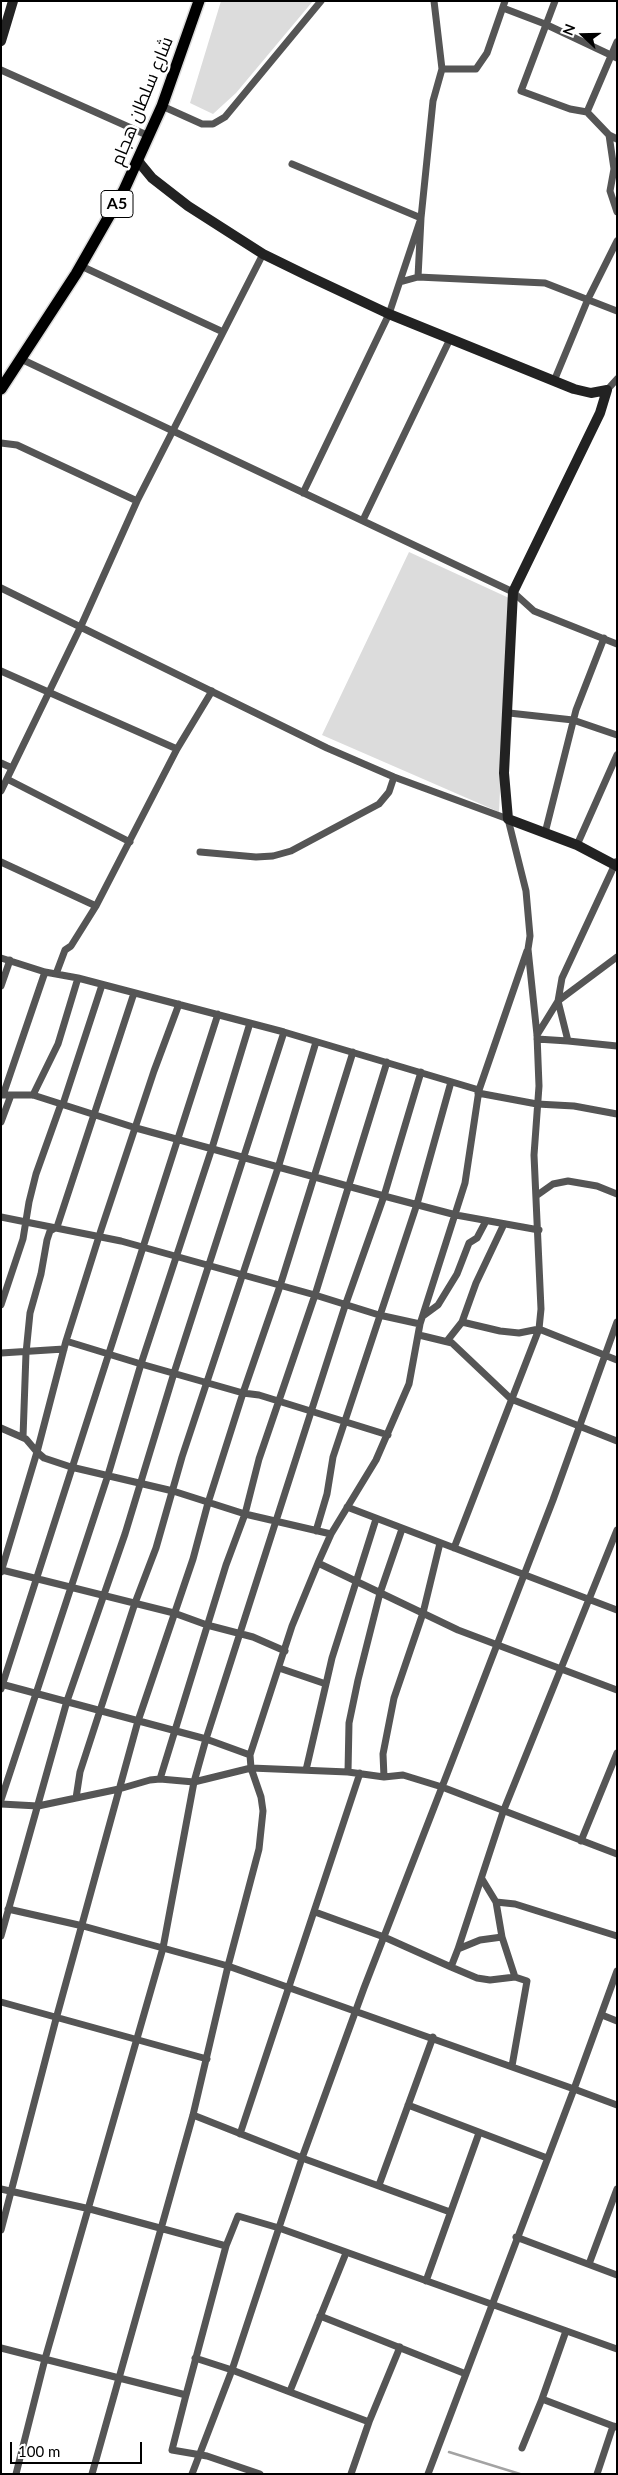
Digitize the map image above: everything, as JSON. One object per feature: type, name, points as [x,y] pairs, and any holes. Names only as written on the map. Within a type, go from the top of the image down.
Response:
[{"type":"highway","name":"شارع سلطان هجام","points":[[1,389],[81,266],[124,190],[162,106],[199,1]]},
{"type":"main road","points":[[1,41],[14,1]]},
{"type":"main road","points":[[138,161],[152,178],[188,206],[263,254],[389,314],[554,381],[591,393],[607,390],[600,413],[513,592],[504,773],[508,819],[577,845],[616,864]]},
{"type":"street","points":[[162,106],[202,124],[212,124],[225,117],[321,1]]},
{"type":"street","points":[[418,277],[421,218],[434,100],[442,69],[434,1]]},
{"type":"street","points":[[554,1],[521,91],[570,110],[587,112],[609,135],[617,139]]},
{"type":"street","points":[[442,69],[476,69],[487,53],[504,5],[614,57]]},
{"type":"street","points":[[587,112],[614,57],[617,42]]},
{"type":"street","points":[[1,70],[149,136]]},
{"type":"street","points":[[609,135],[614,168],[610,191],[617,212]]},
{"type":"street","points":[[292,164],[421,218]]},
{"type":"street","points":[[304,493],[389,314],[421,218]]},
{"type":"street","points":[[554,381],[588,299],[617,242]]},
{"type":"street","points":[[1,791],[81,626],[137,501],[263,254]]},
{"type":"street","points":[[81,266],[223,332]]},
{"type":"street","points":[[400,282],[418,277],[545,283],[617,312]]},
{"type":"street","points":[[363,520],[450,339]]},
{"type":"street","points":[[21,359],[513,592],[534,611],[617,644]]},
{"type":"street","points":[[607,390],[616,381]]},
{"type":"street","points":[[1,444],[17,445],[137,501]]},
{"type":"street","points":[[1,588],[326,748],[394,777],[508,819],[524,876],[530,936],[528,949],[478,1092],[469,1162],[456,1215],[422,1320],[409,1384],[369,1473],[331,1534],[318,1562],[284,1651],[250,1755],[251,1768],[261,1797],[263,1824],[259,1849],[228,1966],[193,2116],[121,2378],[92,2474]]},
{"type":"street","points":[[545,833],[573,720],[588,673],[604,638]]},
{"type":"street","points":[[1,671],[177,749]]},
{"type":"street","points":[[56,974],[65,950],[71,946],[96,906],[177,749],[212,691]]},
{"type":"street","points":[[508,713],[573,720],[617,734]]},
{"type":"street","points":[[577,845],[617,755]]},
{"type":"street","points":[[1,763],[12,768]]},
{"type":"street","points":[[200,852],[256,857],[272,856],[291,851],[379,804],[389,792],[394,777]]},
{"type":"street","points":[[7,779],[130,842]]},
{"type":"street","points":[[1,862],[96,906]]},
{"type":"street","points":[[537,1037],[558,1001],[562,978],[616,864]]},
{"type":"street","points":[[454,1548],[539,1329],[541,1309],[539,1230],[534,1136],[537,1104],[537,1037],[528,949]]},
{"type":"street","points":[[558,1001],[617,957]]},
{"type":"street","points":[[1,958],[45,972],[78,978],[284,1032],[421,1072],[478,1092],[537,1104],[574,1106],[617,1114]]},
{"type":"street","points":[[1,986],[10,960]]},
{"type":"street","points":[[45,972],[2,1095],[33,1095],[136,1128],[278,1168],[456,1215],[486,1222],[539,1230]]},
{"type":"street","points":[[33,1095],[58,1044],[78,978]]},
{"type":"street","points":[[1,1305],[27,1221],[30,1196],[102,985]]},
{"type":"street","points":[[23,1438],[26,1353],[30,1313],[41,1274],[47,1240],[50,1231],[57,1227],[134,993]]},
{"type":"street","points":[[558,1001],[568,1041]]},
{"type":"street","points":[[179,1004],[154,1071],[98,1237],[66,1341],[37,1452],[2,1571],[36,1577],[174,1613],[207,1625],[253,1637],[284,1651]]},
{"type":"street","points":[[218,1014],[2,1686],[67,1701],[173,1732],[206,1739],[250,1755]]},
{"type":"street","points":[[1,1800],[34,1693],[108,1475],[140,1364],[212,1148],[250,1023]]},
{"type":"street","points":[[1,1936],[67,1701],[125,1534],[139,1483],[284,1032]]},
{"type":"street","points":[[537,1037],[617,1046]]},
{"type":"street","points":[[76,1798],[80,1772],[135,1603],[156,1548],[182,1456],[278,1168],[316,1042]]},
{"type":"street","points":[[1,2230],[56,2018],[83,1926],[138,1721],[193,1559],[208,1503],[315,1177],[352,1052]]},
{"type":"street","points":[[160,1779],[207,1625],[245,1514],[259,1459],[315,1295],[387,1062]]},
{"type":"street","points":[[16,2474],[45,2359],[90,2209],[163,1948],[194,1782],[206,1739],[239,1634],[278,1522],[345,1306],[384,1196],[421,1072]]},
{"type":"street","points":[[316,1531],[327,1494],[333,1458],[417,1204],[451,1082]]},
{"type":"street","points":[[1,1122],[11,1095]]},
{"type":"street","points":[[536,1196],[553,1184],[568,1181],[597,1186],[617,1194]]},
{"type":"street","points":[[1,1217],[57,1227],[143,1247],[379,1315],[422,1320],[438,1305],[457,1274],[469,1244],[477,1238],[486,1222]]},
{"type":"street","points":[[448,1341],[462,1322],[476,1283],[504,1224]]},
{"type":"street","points":[[462,1322],[500,1331],[518,1333],[539,1329],[617,1360]]},
{"type":"street","points":[[192,2474],[232,2370],[302,2158],[356,2011],[524,1574],[617,1322]]},
{"type":"street","points":[[419,1335],[448,1341],[457,1346],[511,1399],[617,1441]]},
{"type":"street","points":[[66,1341],[140,1364],[388,1434]]},
{"type":"street","points":[[1,1353],[26,1353],[64,1349]]},
{"type":"street","points":[[1,1428],[23,1438],[44,1458],[71,1467],[173,1491],[245,1514],[331,1534]]},
{"type":"street","points":[[348,1507],[402,1529],[590,1598],[617,1610]]},
{"type":"street","points":[[306,1770],[332,1658],[376,1519]]},
{"type":"street","points":[[348,1772],[349,1723],[380,1593],[402,1529]]},
{"type":"street","points":[[450,1967],[482,1879],[503,1812],[617,1530]]},
{"type":"street","points":[[384,1776],[383,1754],[394,1698],[423,1613],[440,1543]]},
{"type":"street","points":[[318,1562],[380,1593],[496,1645],[617,1690]]},
{"type":"street","points":[[279,1668],[326,1684]]},
{"type":"street","points":[[580,1840],[617,1753]]},
{"type":"street","points":[[1,1804],[38,1806],[160,1779],[194,1782],[216,1779],[251,1768],[348,1772],[384,1776],[403,1775],[442,1787],[503,1812],[617,1854]]},
{"type":"street","points":[[240,2134],[360,1773]]},
{"type":"street","points":[[482,1879],[496,1902],[502,1937],[515,1977]]},
{"type":"street","points":[[496,1902],[515,1904],[617,1936]]},
{"type":"street","points":[[8,1909],[83,1926],[228,1966],[617,2105]]},
{"type":"street","points":[[315,1912],[384,1937],[477,1978],[490,1980],[515,1977],[527,1981],[512,2066]]},
{"type":"street","points":[[458,1949],[480,1940],[502,1937]]},
{"type":"street","points":[[428,2474],[617,1971]]},
{"type":"street","points":[[1,2002],[207,2059]]},
{"type":"street","points":[[602,2015],[617,2021]]},
{"type":"street","points":[[378,2185],[432,2038]]},
{"type":"street","points":[[408,2104],[547,2158]]},
{"type":"street","points":[[193,2116],[450,2212]]},
{"type":"street","points":[[426,2281],[479,2133]]},
{"type":"street","points":[[1,2189],[90,2209],[161,2230],[226,2246]]},
{"type":"street","points":[[589,2264],[617,2189]]},
{"type":"street","points":[[260,2474],[200,2454],[172,2450],[226,2246],[238,2216],[279,2228],[617,2349]]},
{"type":"street","points":[[516,2237],[617,2275]]},
{"type":"street","points":[[290,2392],[346,2253]]},
{"type":"street","points":[[320,2316],[466,2374]]},
{"type":"street","points":[[522,2448],[566,2331]]},
{"type":"street","points":[[351,2474],[369,2422],[400,2347]]},
{"type":"street","points":[[1,2348],[186,2395]]},
{"type":"street","points":[[195,2358],[232,2370],[369,2422]]},
{"type":"street","points":[[542,2399],[615,2427],[597,2474]]},
{"type":"shaded area","points":[[221,1],[313,1],[236,93],[213,114],[190,103]]},
{"type":"shaded area","points":[[409,552],[509,598],[499,812],[322,735]]},
{"type":"waterway","points":[[449,2452],[520,2474]]}]
